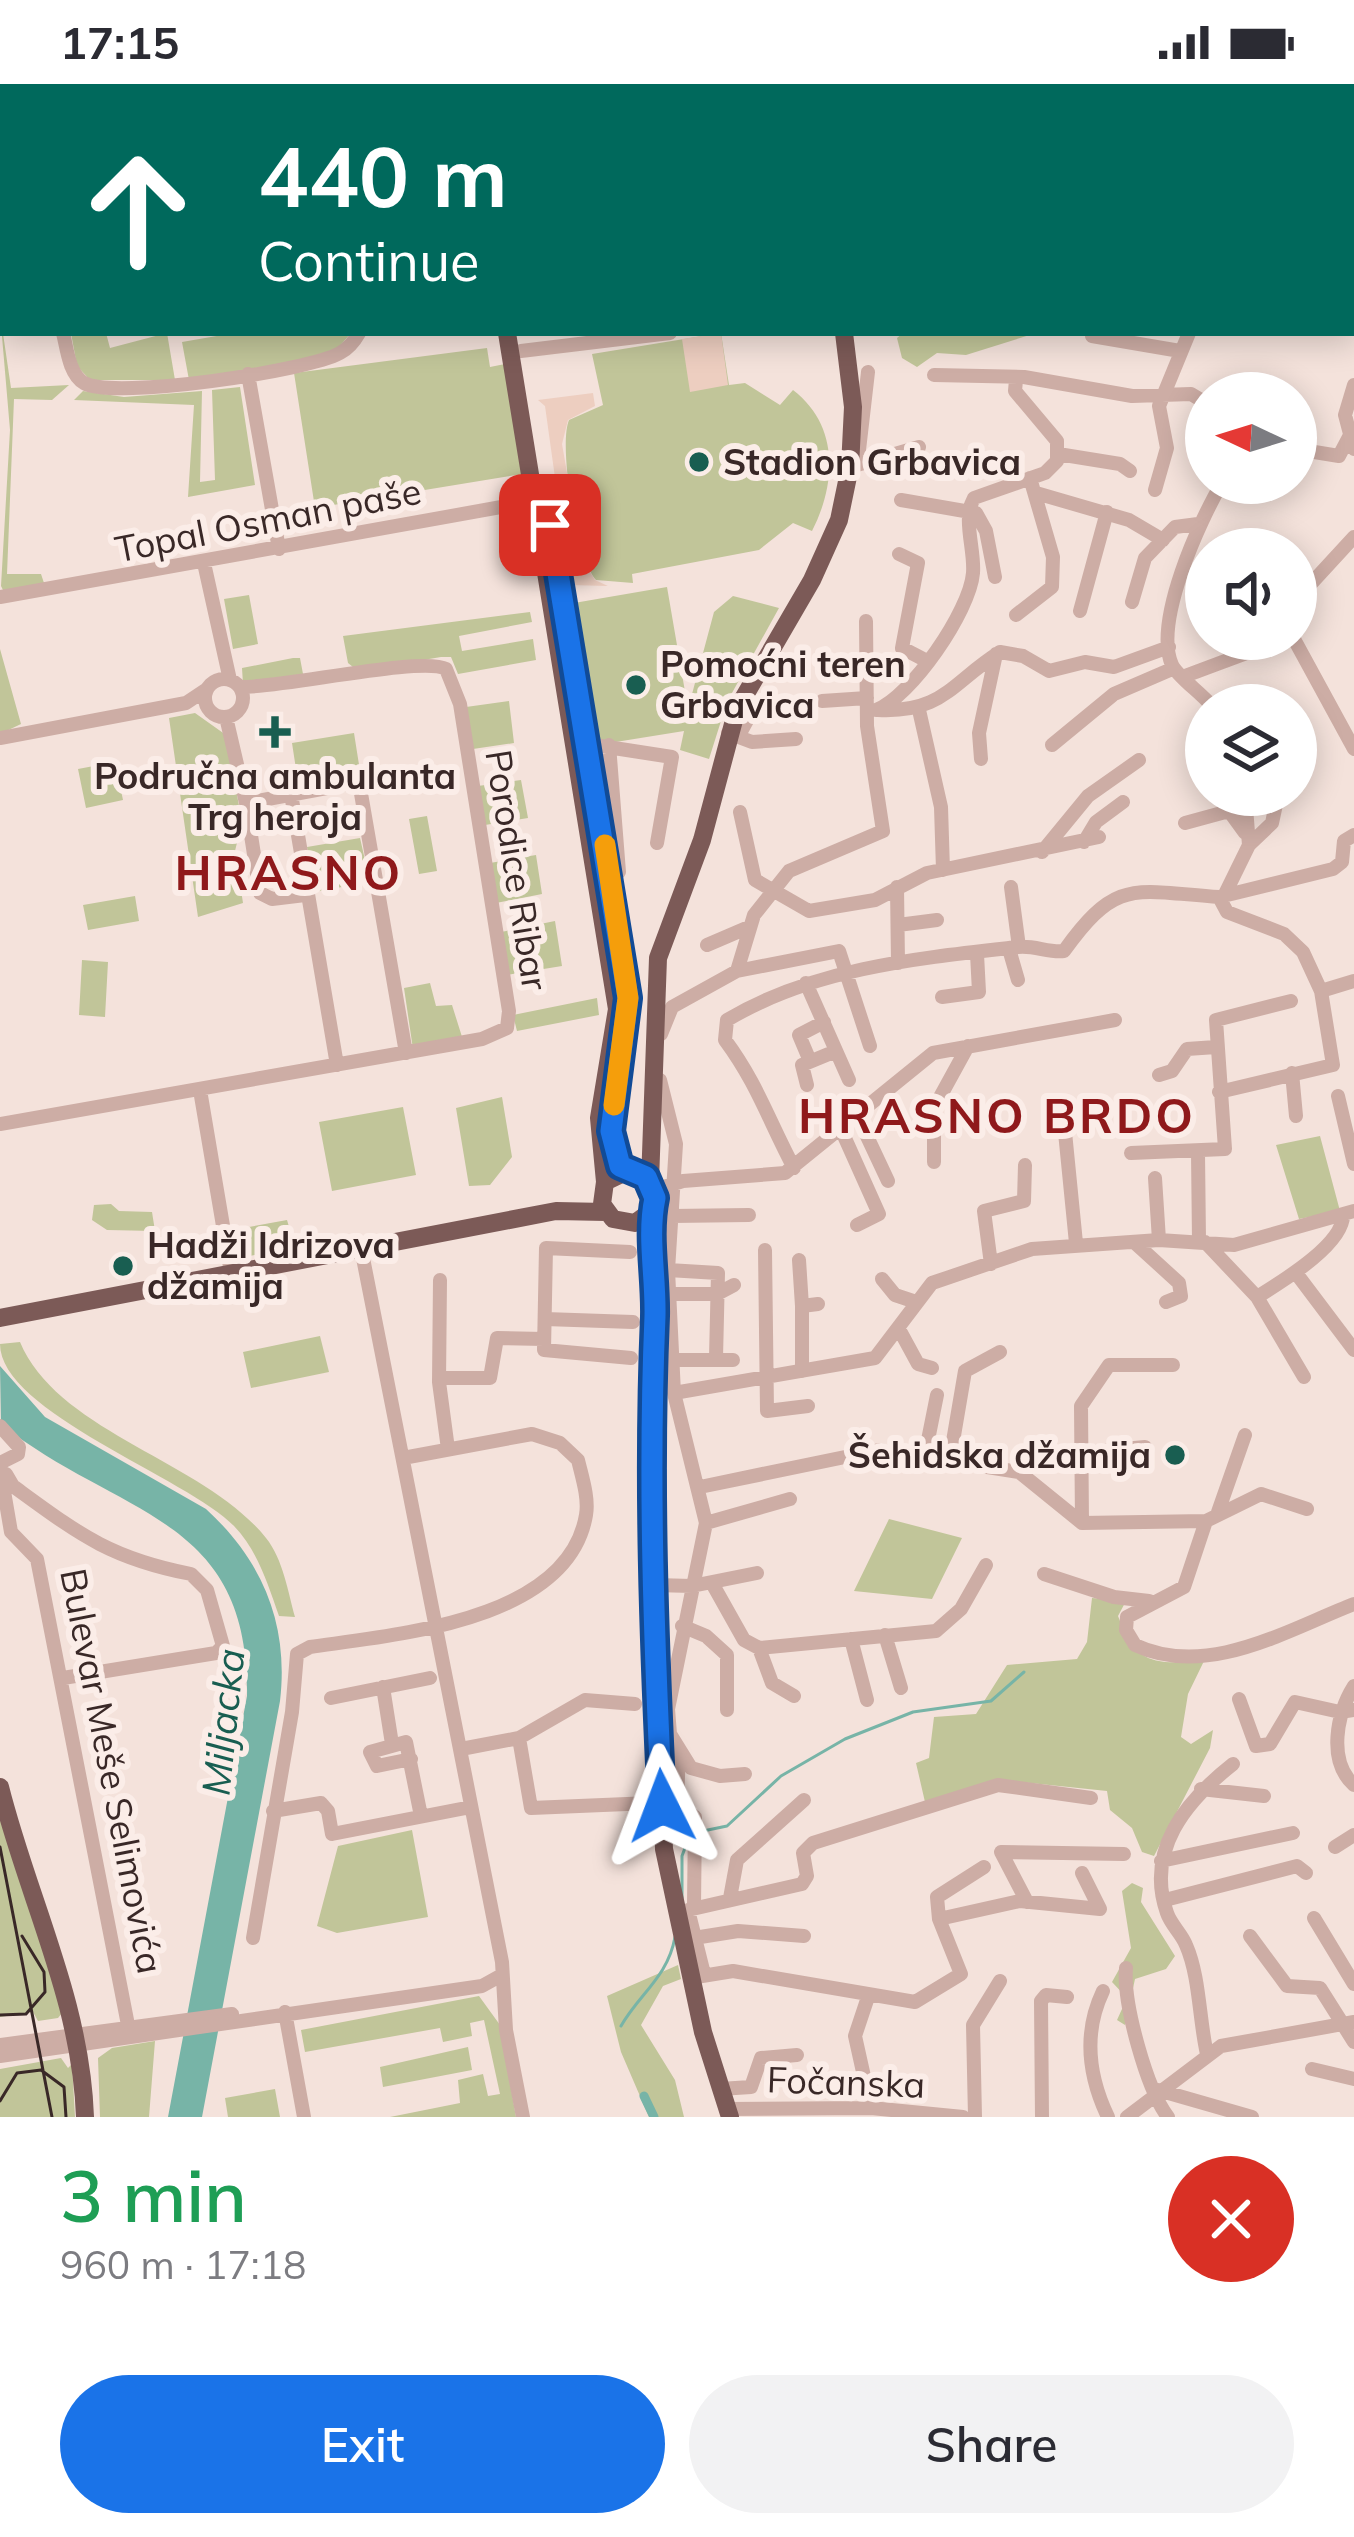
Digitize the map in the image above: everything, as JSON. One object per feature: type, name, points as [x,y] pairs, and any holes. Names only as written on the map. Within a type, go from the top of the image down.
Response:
[{"type":"main road","points":[[508,336],[588,744],[628,998],[611,1131],[616,1159],[641,1178]]},
{"type":"main road","points":[[726,2105],[664,1849],[649,1493],[664,1282],[641,1178],[650,1132],[658,958],[702,839],[749,684],[826,551],[853,466],[854,407],[844,336]]},
{"type":"main road","points":[[519,342],[617,1009],[599,1118],[606,1212]]},
{"type":"main road","points":[[556,1211],[604,1184],[641,1178]]},
{"type":"main road","points":[[0,1318],[556,1211],[606,1212],[626,1224],[664,1282]]},
{"type":"main road","points":[[626,1224],[650,1212]]},
{"type":"main road","points":[[0,1786],[79,2037],[86,2117]]},
{"type":"street","points":[[64,336],[74,375],[98,388],[146,389],[335,356],[357,336]]},
{"type":"street","points":[[519,342],[628,336]]},
{"type":"street","points":[[1092,336],[1180,352]]},
{"type":"street","points":[[1155,490],[1167,448],[1159,414],[1162,396],[1188,336]]},
{"type":"street","points":[[868,372],[853,466],[919,447]]},
{"type":"street","points":[[248,374],[278,549]]},
{"type":"street","points":[[934,375],[1185,398]]},
{"type":"street","points":[[1016,380],[1015,391],[1052,435],[1058,454],[1052,469],[1033,486]]},
{"type":"street","points":[[1317,453],[1339,456],[1352,443],[1345,415],[1354,386]]},
{"type":"street","points":[[1058,454],[1120,464],[1130,471]]},
{"type":"street","points":[[1016,615],[1052,587],[1053,556],[1033,486]]},
{"type":"street","points":[[870,706],[894,701],[927,661],[972,582],[968,509],[983,492],[1033,486],[1107,512],[1163,540]]},
{"type":"street","name":"Topal Osman paše","points":[[0,597],[542,500]]},
{"type":"street","points":[[901,500],[968,509],[986,531],[995,577]]},
{"type":"street","points":[[1191,684],[1179,672],[1169,647],[1175,598],[1198,524],[1210,504]]},
{"type":"street","points":[[1080,611],[1107,512]]},
{"type":"street","points":[[1132,602],[1139,570],[1163,540],[1175,526],[1198,524]]},
{"type":"street","points":[[1317,577],[1354,537]]},
{"type":"street","points":[[899,554],[918,563],[902,648],[927,661]]},
{"type":"street","points":[[204,563],[260,893],[272,899],[305,895]]},
{"type":"street","points":[[737,971],[749,927],[796,865],[883,831],[866,620]]},
{"type":"street","points":[[821,701],[919,710],[997,654],[1016,653],[1049,671],[1079,662],[1114,668],[1169,647]]},
{"type":"street","points":[[980,759],[980,733],[997,654]]},
{"type":"street","points":[[1052,745],[1114,694],[1208,660]]},
{"type":"street","points":[[1305,660],[1354,749]]},
{"type":"street","name":"Porodice Ribar","points":[[0,1124],[498,1035],[509,1021],[460,704],[451,676],[435,664],[274,687],[208,706],[187,702]]},
{"type":"street","points":[[733,735],[755,706],[770,697]]},
{"type":"street","name":"Porodice Ribar","points":[[0,739],[187,702],[230,699]]},
{"type":"street","points":[[919,710],[941,807],[943,870]]},
{"type":"street","points":[[733,735],[796,739]]},
{"type":"street","points":[[588,744],[673,758],[657,843]]},
{"type":"street","points":[[609,745],[620,872]]},
{"type":"street","points":[[1042,851],[1088,796],[1139,760]]},
{"type":"street","points":[[246,802],[359,782],[406,1053]]},
{"type":"street","points":[[291,794],[337,1065]]},
{"type":"street","points":[[740,812],[753,877],[809,911],[875,900],[914,876],[1092,840],[1096,822],[1123,802]]},
{"type":"street","points":[[1185,823],[1229,811],[1248,842]]},
{"type":"street","points":[[1246,816],[1248,842]]},
{"type":"street","points":[[1219,1092],[1333,1065],[1321,991],[1303,952],[1284,934],[1227,912],[1222,897],[1248,842],[1272,824],[1274,816]]},
{"type":"street","points":[[794,1168],[768,1118],[757,1081],[723,1030],[727,1020],[762,999],[806,983],[898,963],[1014,948],[1064,951],[1087,917],[1127,893],[1222,897],[1333,869],[1342,862],[1349,838]]},
{"type":"street","points":[[898,887],[898,963]]},
{"type":"street","points":[[1011,887],[1018,980]]},
{"type":"street","points":[[898,925],[938,920]]},
{"type":"street","points":[[707,945],[749,927]]},
{"type":"street","points":[[694,1906],[695,1817],[676,1803],[679,1751],[668,1709],[706,1523],[674,1393],[664,1282],[675,1183],[674,1126],[660,1086],[664,1019],[677,1004],[737,971],[836,950],[870,1046]]},
{"type":"street","points":[[942,998],[979,992],[977,954]]},
{"type":"street","points":[[1321,991],[1354,981]]},
{"type":"street","points":[[806,983],[848,1080]]},
{"type":"street","points":[[1131,1153],[1225,1149],[1218,1017],[1291,1001]]},
{"type":"street","points":[[641,1178],[675,1183],[779,1175],[794,1168],[928,1056],[1115,1020]]},
{"type":"street","points":[[810,1061],[799,1035],[824,1022]]},
{"type":"street","points":[[934,1162],[934,1108],[968,1046]]},
{"type":"street","points":[[1159,1075],[1172,1071],[1187,1049],[1216,1046]]},
{"type":"street","points":[[807,1085],[801,1066],[836,1051]]},
{"type":"street","points":[[1292,1073],[1296,1116]]},
{"type":"street","points":[[200,1090],[231,1273]]},
{"type":"street","points":[[1338,1096],[1354,1164]]},
{"type":"street","points":[[1062,1102],[1076,1243]]},
{"type":"street","points":[[857,1115],[888,1181]]},
{"type":"street","points":[[650,1132],[674,1126]]},
{"type":"street","points":[[840,1127],[879,1214],[857,1225]]},
{"type":"street","points":[[1198,1153],[1202,1242],[1257,1298],[1304,1377]]},
{"type":"street","points":[[991,1264],[983,1214],[1024,1201],[1025,1166]]},
{"type":"street","points":[[1155,1178],[1159,1240]]},
{"type":"street","points":[[674,1393],[875,1358],[916,1302],[945,1276],[1032,1249],[1159,1240],[1234,1245],[1348,1212]]},
{"type":"street","points":[[1257,1298],[1296,1273],[1335,1236],[1348,1212]]},
{"type":"street","points":[[672,1216],[749,1215]]},
{"type":"street","points":[[1134,1242],[1180,1283],[1180,1296],[1166,1302]]},
{"type":"street","points":[[361,1247],[461,1749],[523,2117]]},
{"type":"street","points":[[630,1252],[546,1248],[544,1339],[549,1354],[631,1358]]},
{"type":"street","points":[[765,1250],[768,1413],[808,1406]]},
{"type":"street","points":[[799,1260],[810,1305],[802,1371]]},
{"type":"street","points":[[664,1282],[715,1271],[716,1358]]},
{"type":"street","points":[[1296,1273],[1354,1350]]},
{"type":"street","points":[[882,1279],[895,1295],[916,1302]]},
{"type":"street","points":[[440,1280],[439,1378],[448,1449]]},
{"type":"street","points":[[664,1282],[717,1294],[734,1286]]},
{"type":"street","points":[[545,1319],[633,1322]]},
{"type":"street","points":[[899,1330],[918,1364],[932,1368]]},
{"type":"street","points":[[439,1378],[490,1378],[497,1338],[544,1339]]},
{"type":"street","points":[[950,1459],[965,1370],[1000,1352]]},
{"type":"street","points":[[671,1360],[733,1360]]},
{"type":"street","points":[[1082,1523],[1082,1398],[1097,1387],[1105,1369],[1115,1364],[1172,1365]]},
{"type":"street","points":[[925,1455],[937,1395]]},
{"type":"street","name":"Bulevar Meše Selimovića","points":[[0,1426],[19,1448],[18,1454],[0,1465],[11,1532],[37,1559],[128,2025]]},
{"type":"street","points":[[254,1938],[292,1712],[295,1659],[310,1647],[437,1627],[497,1610],[545,1577],[572,1550],[587,1514],[578,1460],[532,1434],[404,1458]]},
{"type":"street","points":[[1245,1435],[1184,1587],[1150,1600],[1125,1621],[1136,1645],[1187,1657],[1224,1654],[1354,1604]]},
{"type":"street","points":[[1081,1454],[1145,1447]]},
{"type":"street","points":[[700,1487],[858,1452],[925,1455],[1019,1472],[1082,1523],[1212,1517],[1262,1494],[1307,1509]]},
{"type":"street","points":[[0,1465],[13,1486],[96,1546],[142,1564],[191,1574],[211,1602],[223,1646],[216,1653],[63,1678]]},
{"type":"street","points":[[706,1523],[790,1499]]},
{"type":"street","points":[[712,1583],[746,1643],[759,1648],[948,1625],[986,1565]]},
{"type":"street","points":[[655,1585],[692,1586],[757,1573]]},
{"type":"street","points":[[1044,1574],[1114,1598],[1150,1600]]},
{"type":"street","points":[[682,1626],[706,1636],[728,1655],[727,1710]]},
{"type":"street","points":[[885,1635],[901,1688]]},
{"type":"street","points":[[851,1639],[867,1700]]},
{"type":"street","points":[[759,1648],[772,1683],[794,1696]]},
{"type":"street","points":[[331,1698],[430,1678]]},
{"type":"street","points":[[1354,1686],[1340,1766],[1354,1785]]},
{"type":"street","points":[[383,1688],[392,1744]]},
{"type":"street","points":[[1239,1699],[1256,1746],[1270,1744],[1295,1702],[1347,1711]]},
{"type":"street","points":[[461,1749],[519,1738],[580,1701],[635,1704]]},
{"type":"street","points":[[519,1738],[531,1808],[651,1803]]},
{"type":"street","points":[[410,1759],[374,1765],[371,1750],[406,1742],[410,1759],[422,1816]]},
{"type":"street","points":[[679,1751],[691,1768],[720,1776],[745,1774]]},
{"type":"street","points":[[1207,2054],[1186,1945],[1165,1900],[1161,1862],[1180,1815],[1233,1764]]},
{"type":"street","points":[[984,1868],[942,1892],[936,1906],[961,1973],[910,2003],[747,1973],[698,1976],[688,1910],[802,1885],[807,1876],[802,1853],[813,1844],[998,1785],[1091,1798]]},
{"type":"street","points":[[1201,1790],[1264,1796]]},
{"type":"street","points":[[730,1898],[737,1860],[780,1816],[804,1800]]},
{"type":"street","points":[[273,1811],[321,1803],[328,1810],[332,1834],[471,1807]]},
{"type":"street","points":[[1161,1862],[1293,1833]]},
{"type":"street","points":[[1335,1847],[1354,1835]]},
{"type":"street","points":[[1027,1902],[1001,1852],[1124,1853]]},
{"type":"street","points":[[1165,1900],[1297,1866],[1306,1873]]},
{"type":"street","points":[[939,1919],[1027,1902],[1100,1910],[1082,1874]]},
{"type":"street","points":[[1314,1918],[1354,1984]]},
{"type":"street","points":[[694,1938],[738,1931],[804,1936]]},
{"type":"street","points":[[1250,1936],[1287,1986],[1319,1988],[1350,2023],[1354,2042]]},
{"type":"street","points":[[1126,1968],[1126,2003],[1154,2093],[1168,2117]]},
{"type":"street","points":[[0,2045],[490,1985],[500,1976]]},
{"type":"street","points":[[975,2117],[973,2025],[1000,1981]]},
{"type":"street","points":[[1103,1991],[1088,2034],[1096,2083],[1108,2117]]},
{"type":"street","points":[[869,1994],[855,2036],[871,2108]]},
{"type":"street","points":[[1042,2117],[1041,2001],[1046,1995],[1066,1997]]},
{"type":"street","points":[[285,2012],[304,2117]]},
{"type":"street","points":[[1127,2117],[1207,2054],[1245,2037],[1350,2023]]},
{"type":"street","points":[[0,2056],[128,2025],[170,2025]]},
{"type":"street","points":[[726,2105],[751,2087],[761,2059],[796,2055]]},
{"type":"street","points":[[1312,2069],[1354,2080]]},
{"type":"street","points":[[1154,2093],[1252,2117]]},
{"type":"street","name":"Fočanska","points":[[726,2105],[759,2113],[871,2108],[963,2117]]},
{"type":"green space","points":[[2,336],[11,388],[69,385],[52,400],[14,399],[7,574],[41,574],[44,583],[5,594],[1,586],[10,430]]},
{"type":"green space","points":[[72,336],[107,336],[110,348],[168,336],[175,380],[90,380],[77,366]]},
{"type":"green space","points":[[217,336],[348,336],[332,355],[189,380],[182,342]]},
{"type":"green space","name":"Stadion Grbavica","points":[[721,336],[729,385],[745,383],[780,405],[793,390],[819,421],[829,456],[826,494],[812,531],[793,523],[759,550],[632,574],[633,583],[596,580],[576,527],[566,453],[569,420],[603,405],[592,354]]},
{"type":"green space","points":[[1026,336],[966,355],[937,353],[917,367],[902,358],[897,338]]},
{"type":"green space","points":[[487,348],[490,367],[505,364],[528,486],[519,487],[516,475],[315,508],[294,373]]},
{"type":"green space","points":[[240,387],[255,485],[188,497],[194,405],[74,400],[83,391],[124,397],[202,391],[200,482],[215,480],[212,390]]},
{"type":"green space","name":"Pomoćni teren Grbavica","points":[[667,587],[688,709],[714,612],[733,596],[779,608],[727,702],[709,759],[680,750],[684,731],[597,745],[574,603]]},
{"type":"green space","points":[[249,595],[258,644],[233,649],[224,599]]},
{"type":"green space","points":[[530,612],[532,622],[459,636],[462,651],[533,639],[536,660],[458,674],[451,657],[358,671],[348,663],[343,636]]},
{"type":"green space","points":[[0,649],[21,724],[0,734]]},
{"type":"green space","points":[[300,658],[303,674],[243,684],[242,668]]},
{"type":"green space","points":[[509,701],[514,743],[473,749],[466,707]]},
{"type":"green space","points":[[195,713],[226,735],[242,822],[235,851],[243,903],[198,917],[169,718]]},
{"type":"green space","points":[[354,733],[360,771],[298,782],[292,743]]},
{"type":"green space","points":[[115,762],[123,800],[86,808],[78,769]]},
{"type":"green space","points":[[521,780],[528,818],[485,825],[478,786]]},
{"type":"green space","points":[[427,816],[437,871],[419,874],[409,819]]},
{"type":"green space","points":[[360,838],[370,882],[314,892],[307,847]]},
{"type":"green space","points":[[536,855],[542,894],[496,903],[490,863]]},
{"type":"green space","points":[[135,896],[139,921],[88,930],[83,905]]},
{"type":"green space","points":[[555,921],[562,966],[507,975],[501,932]]},
{"type":"green space","points":[[82,960],[108,962],[105,1017],[79,1015]]},
{"type":"green space","points":[[430,983],[436,1006],[452,1005],[463,1040],[413,1049],[404,988]]},
{"type":"green space","points":[[597,998],[599,1015],[517,1031],[513,1015]]},
{"type":"green space","points":[[502,1097],[512,1157],[490,1185],[469,1186],[456,1108]]},
{"type":"green space","points":[[403,1107],[416,1175],[332,1191],[319,1122]]},
{"type":"green space","points":[[1320,1136],[1340,1211],[1299,1219],[1276,1145]]},
{"type":"green space","points":[[111,1204],[119,1211],[152,1212],[155,1231],[107,1230],[92,1220],[94,1205]]},
{"type":"green space","points":[[287,1220],[295,1247],[239,1258],[232,1230]]},
{"type":"green space","points":[[320,1336],[329,1372],[251,1388],[243,1352]]},
{"type":"green space","points":[[20,1342],[39,1373],[66,1400],[207,1488],[266,1538],[277,1556],[295,1617],[279,1616],[256,1557],[234,1526],[211,1507],[62,1419],[30,1394],[8,1369],[0,1344]]},
{"type":"green space","points":[[889,1519],[962,1538],[932,1599],[854,1591]]},
{"type":"green space","points":[[1092,1598],[1126,1601],[1118,1616],[1140,1653],[1160,1661],[1204,1661],[1188,1694],[1181,1737],[1191,1744],[1213,1730],[1210,1748],[1154,1856],[1142,1852],[1132,1828],[1110,1810],[1107,1791],[1002,1780],[925,1802],[916,1763],[929,1758],[934,1717],[976,1714],[1007,1665],[1077,1659],[1087,1642]]},
{"type":"green space","points":[[0,1814],[66,2008],[58,2018],[38,2021],[33,2012],[0,2017]]},
{"type":"green space","points":[[412,1830],[428,1917],[337,1933],[317,1926],[338,1846]]},
{"type":"green space","points":[[1132,1883],[1143,1888],[1141,1902],[1175,1956],[1166,1969],[1135,1979],[1125,2025],[1117,2020],[1127,1998],[1112,1982],[1131,1948],[1122,1891]]},
{"type":"green space","points":[[678,1965],[681,1979],[663,1986],[641,2025],[675,2080],[684,2117],[649,2117],[621,2052],[607,1996]]},
{"type":"green space","points":[[479,1996],[500,2025],[516,2117],[390,2117],[460,2103],[458,2080],[483,2074],[488,2096],[500,2094],[484,2020],[470,2023],[472,2036],[443,2042],[440,2028],[305,2052],[301,2030]]},
{"type":"green space","points":[[155,2041],[149,2117],[100,2117],[98,2058],[112,2048]]},
{"type":"green space","points":[[468,2047],[472,2070],[383,2087],[380,2067]]},
{"type":"green space","points":[[61,2058],[68,2068],[72,2064],[75,2117],[0,2117],[0,2069]]},
{"type":"green space","points":[[275,2089],[280,2117],[228,2117],[225,2098]]},
{"type":"shaded area","points":[[721,336],[728,385],[690,392],[682,339]]},
{"type":"shaded area","points":[[593,393],[595,406],[568,420],[562,444],[582,559],[595,580],[608,586],[570,585],[545,406],[538,400]]},
{"type":"water","name":"Miljacka","points":[[0,1366],[45,1417],[206,1509],[243,1550],[276,1621],[280,1701],[202,2117],[168,2117],[247,1696],[242,1636],[226,1590],[202,1555],[169,1527],[1,1424]]},
{"type":"waterway","points":[[703,1831],[727,1826],[781,1776],[845,1739],[913,1712],[991,1701],[1024,1672]]},
{"type":"waterway","points":[[682,1898],[682,1856],[689,1837]]},
{"type":"waterway","points":[[621,2026],[660,1974],[675,1937]]},
{"type":"waterway","points":[[644,2096],[654,2117]]},
{"type":"tram line","points":[[0,1847],[52,2117]]},
{"type":"tram line","points":[[0,2015],[26,2014],[45,1992],[44,1972],[22,1936]]},
{"type":"tram line","points":[[0,2101],[17,2073],[41,2070],[64,2087],[66,2117]]},
{"type":"slow traffic","points":[[605,845],[628,998],[626,1042],[614,1105]]},
{"type":"place","name":"Stadion Grbavica","points":[[699,462]]},
{"type":"place","name":"Pomoćni teren Grbavica","points":[[636,685]]},
{"type":"place","name":"Područna ambulanta Trg heroja","points":[[275,732]]},
{"type":"place","name":"Hadži Idrizova džamija","points":[[123,1266]]},
{"type":"place","name":"Šehidska džamija","points":[[1175,1455]]},
{"type":"district","name":"HRASNO","points":[[289,873]]},
{"type":"district","name":"HRASNO BRDO","points":[[997,1116]]},
{"type":"route","points":[[550,525],[628,998],[612,1141],[620,1166],[646,1177],[655,1198],[648,1218],[656,1282],[649,1516],[662,1806]]}]
